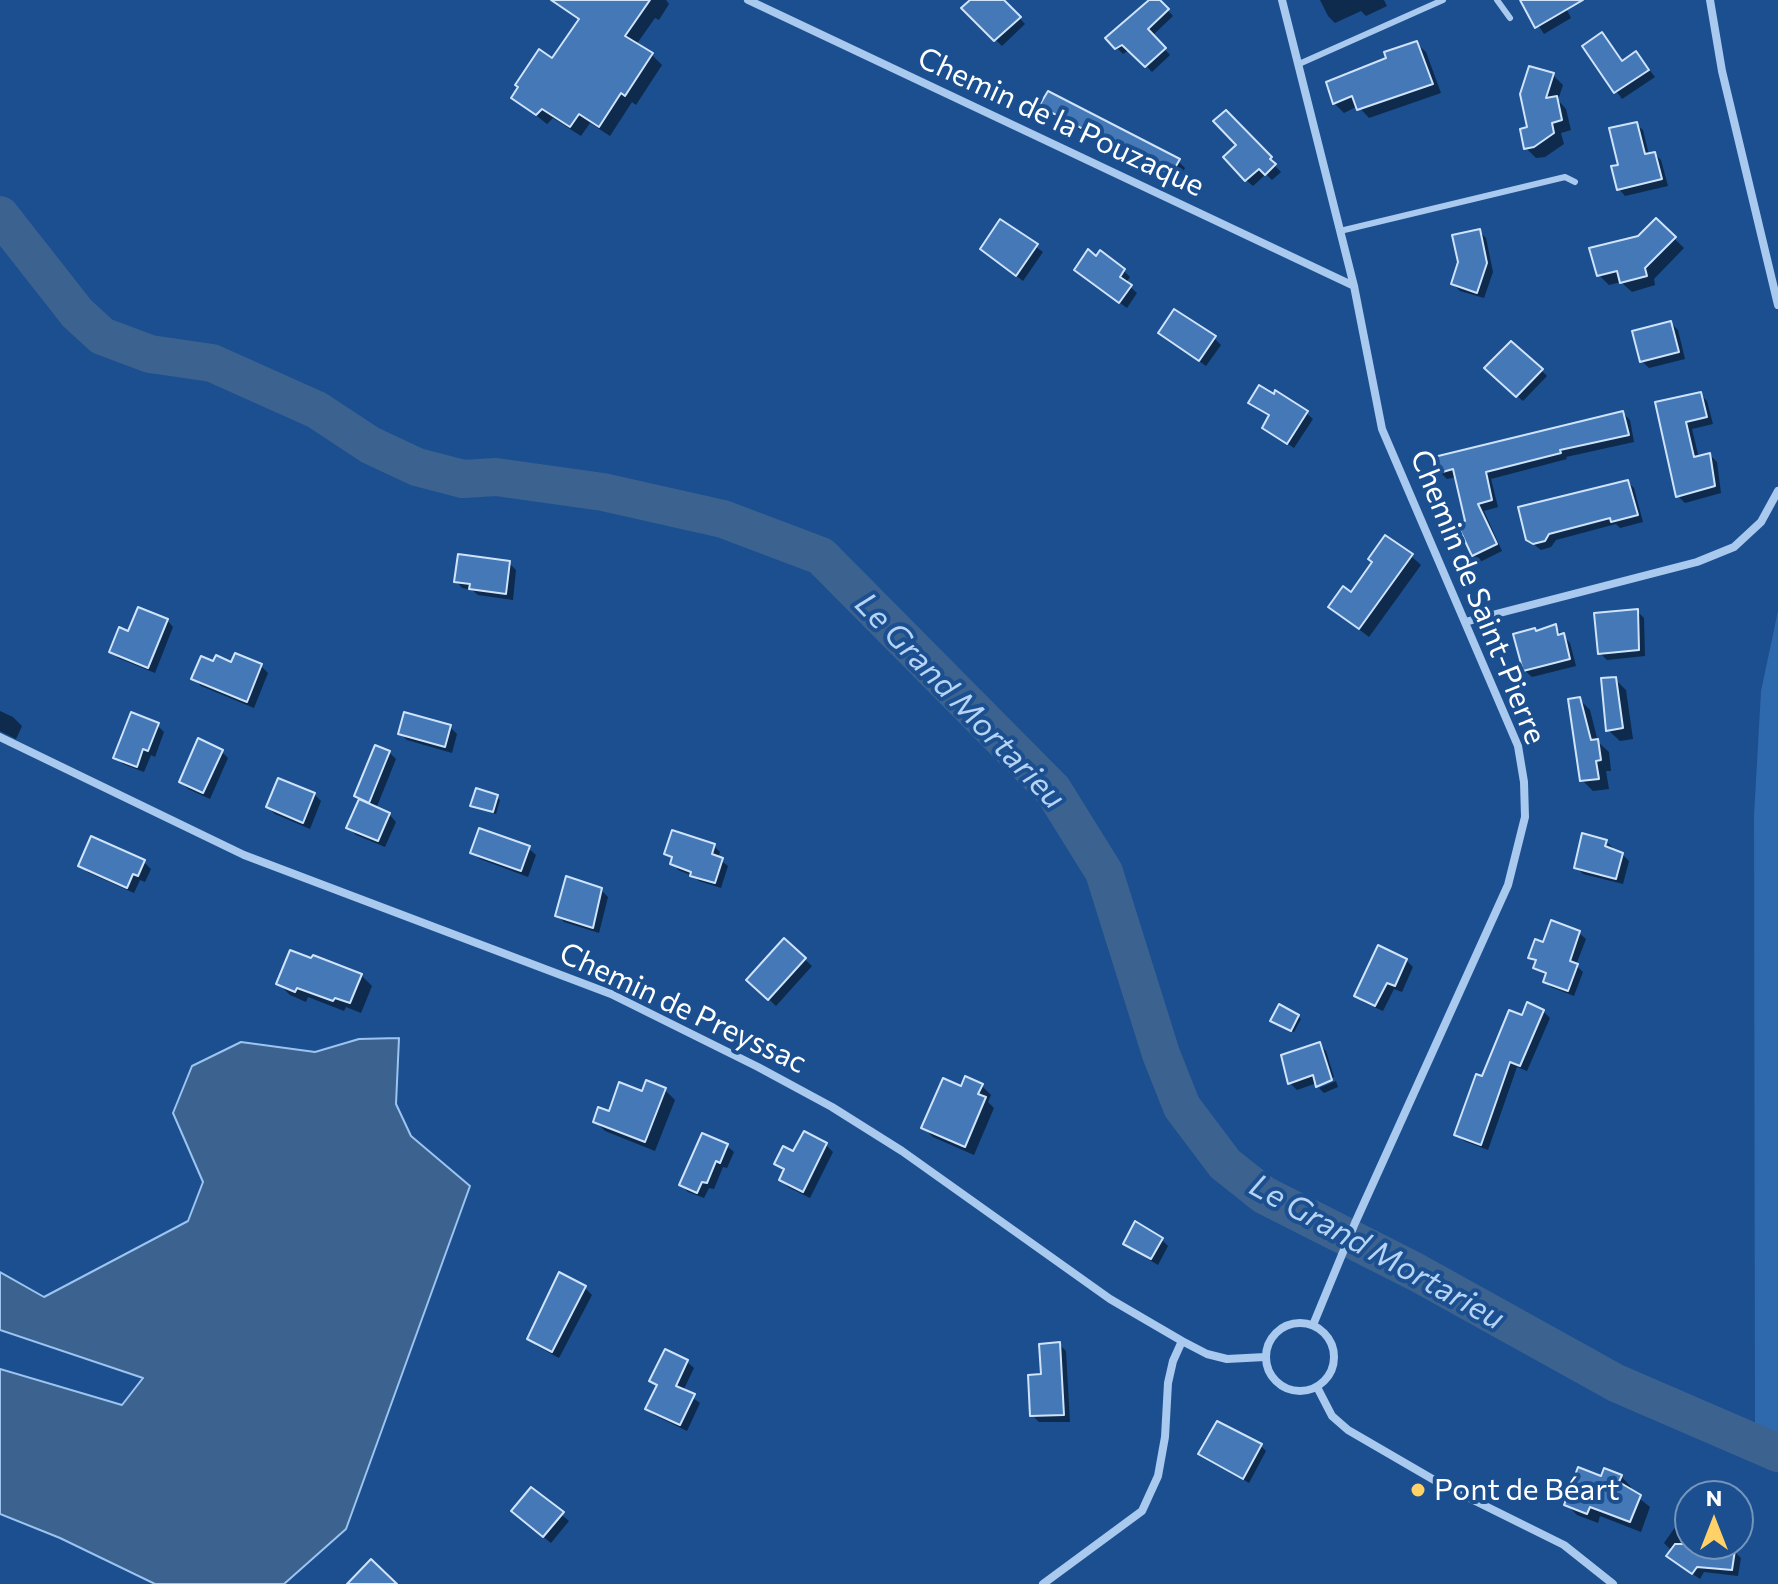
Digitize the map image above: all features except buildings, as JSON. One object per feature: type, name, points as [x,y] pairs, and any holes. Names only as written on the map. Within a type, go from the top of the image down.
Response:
[{"type":"street","name":"Chemin de la Pouzaque","points":[[748,0],[1354,286]]},
{"type":"street","name":"Chemin de Saint-Pierre","points":[[1282,0],[1354,286],[1382,429],[1518,746],[1524,782],[1525,817],[1508,885],[1355,1223],[1313,1325]]},
{"type":"street","points":[[1710,0],[1722,71],[1778,305]]},
{"type":"street","points":[[1465,622],[1697,562],[1734,547],[1761,522],[1778,491]]},
{"type":"street","name":"Chemin de Preyssac","points":[[0,737],[244,855],[611,994],[832,1107],[902,1151],[1110,1299],[1182,1341],[1207,1354],[1227,1359],[1265,1357]]},
{"type":"street","points":[[1302,1322],[1313,1325],[1330,1339],[1335,1360],[1326,1381],[1317,1387],[1297,1392],[1278,1384],[1271,1376],[1265,1357],[1267,1346],[1281,1329],[1302,1322]]},
{"type":"street","points":[[1043,1584],[1142,1511],[1158,1476],[1165,1437],[1168,1383],[1182,1341]]},
{"type":"street","points":[[1317,1387],[1332,1416],[1348,1430],[1441,1484],[1564,1545],[1613,1584]]},
{"type":"lane","points":[[1299,64],[1443,0]]},
{"type":"lane","points":[[1497,0],[1510,18]]},
{"type":"lane","points":[[1340,231],[1565,177],[1575,182]]},
{"type":"shaded area","points":[[1778,611],[1778,1439],[1755,1430],[1754,816],[1761,691]]},
{"type":"shaded area","points":[[399,1038],[396,1104],[411,1136],[470,1186],[346,1529],[284,1584],[155,1584],[60,1538],[0,1514],[0,1369],[122,1405],[143,1378],[0,1330],[0,1272],[44,1297],[188,1221],[203,1182],[173,1113],[192,1066],[241,1042],[315,1052],[359,1039]]},
{"type":"waterway","name":"Le Grand Mortarieu","points":[[0,215],[77,313],[102,336],[150,354],[212,363],[317,410],[370,445],[417,467],[463,479],[496,477],[603,492],[723,519],[821,556],[1053,790],[1104,872],[1161,1054],[1182,1107],[1225,1164],[1264,1195],[1416,1272],[1616,1383],[1778,1453]]},
{"type":"place","name":"Pont de Béart","points":[[1418,1490]]}]
